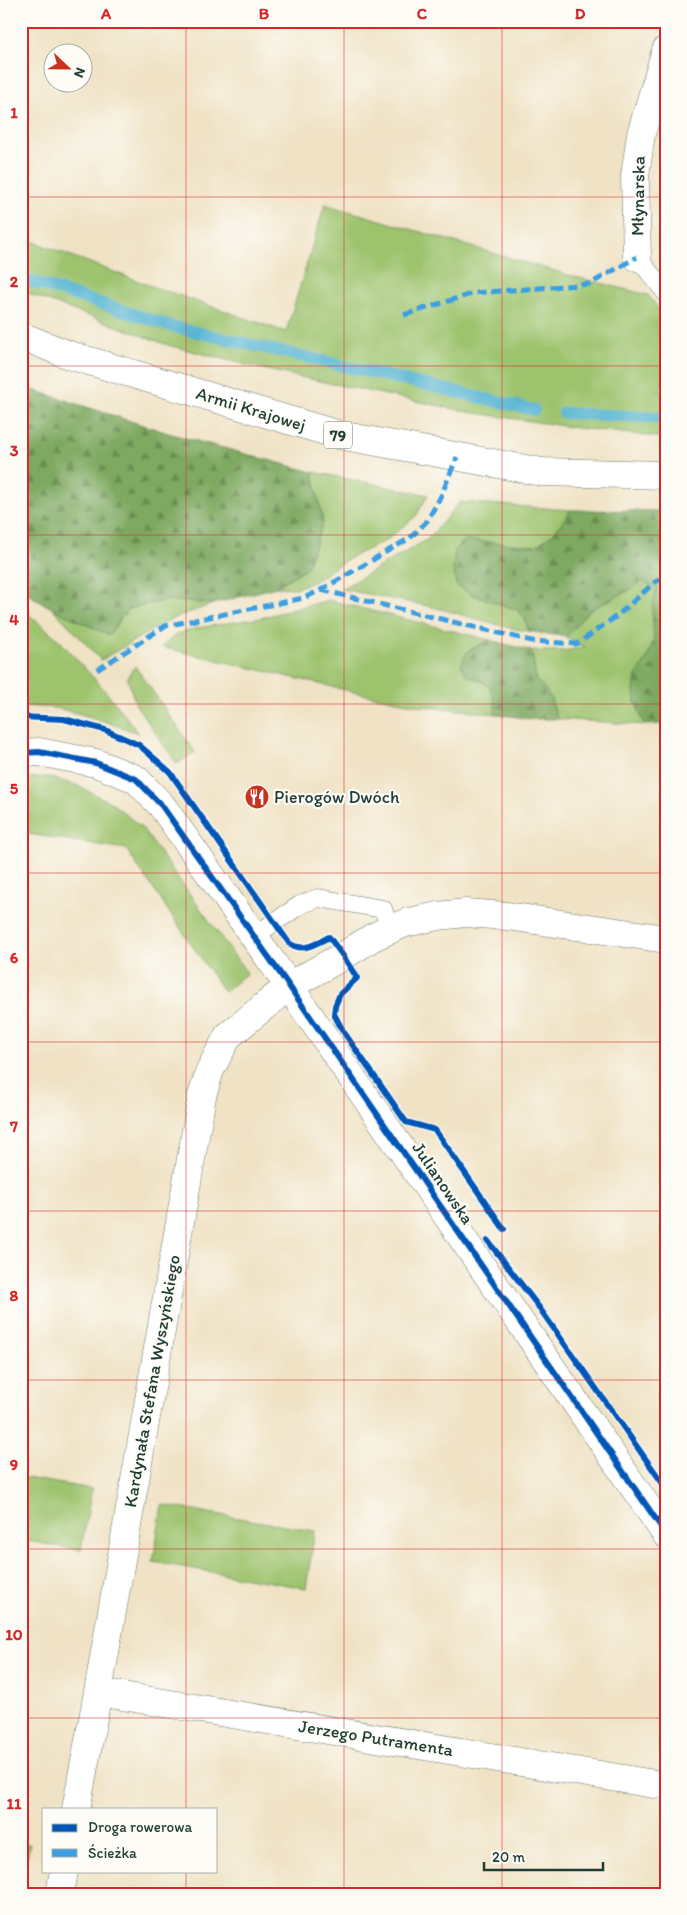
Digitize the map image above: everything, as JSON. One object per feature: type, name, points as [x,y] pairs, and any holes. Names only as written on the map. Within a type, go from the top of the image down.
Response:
[{"type":"street","name":"Młynarska","points":[[637,257],[635,176],[640,142],[666,50]]},
{"type":"street","name":"Armii Krajowej","points":[[21,336],[69,355],[339,435],[542,472],[666,475]]},
{"type":"street","name":"Julianowska","points":[[21,753],[39,752],[96,763],[136,779],[162,806],[289,986],[666,1534]]},
{"type":"street","points":[[289,986],[344,956],[373,937],[405,923],[438,916],[465,913],[507,916],[666,939]]},
{"type":"street","name":"Kardynała Stefana Wyszyńskiego","points":[[76,1808],[202,1096],[210,1070],[228,1036],[289,986]]},
{"type":"street","name":"Jerzego Putramenta","points":[[98,1692],[654,1784]]},
{"type":"street","points":[[60,1894],[64,1872]]},
{"type":"lane","points":[[637,257],[666,293]]},
{"type":"lane","points":[[254,936],[300,905],[318,898],[383,909],[390,930]]},
{"type":"green space","points":[[325,204],[568,275],[648,295],[666,318],[666,367],[660,392],[666,393],[666,438],[577,428],[469,412],[271,371],[168,345],[21,291],[21,237],[146,284],[286,332]]},
{"type":"green space","points":[[21,386],[171,434],[313,472],[323,522],[307,567],[276,587],[213,604],[166,600],[128,609],[109,635],[53,609],[21,590]]},
{"type":"green space","points":[[313,472],[428,495],[416,516],[387,540],[346,560],[315,581],[297,588],[276,587],[307,567],[323,522]]},
{"type":"green space","points":[[460,502],[571,510],[554,533],[536,546],[465,540],[468,593],[518,610],[525,619],[528,631],[510,628],[433,607],[341,589],[428,539]]},
{"type":"green space","points":[[571,510],[666,511],[666,724],[645,725],[635,702],[634,691],[636,676],[648,657],[654,639],[652,610],[656,589],[643,581],[630,590],[589,610],[566,637],[528,631],[525,619],[518,610],[468,593],[456,585],[453,567],[455,549],[465,540],[536,546],[554,533]]},
{"type":"green space","points":[[643,581],[657,589],[654,639],[648,657],[636,676],[635,702],[645,725],[557,719],[548,693],[536,682],[532,651],[564,651],[585,647],[566,637],[580,619],[590,610]]},
{"type":"green space","points":[[166,600],[213,604],[171,619],[101,660],[53,609],[109,635],[128,609]]},
{"type":"green space","points":[[328,600],[490,640],[476,647],[478,679],[491,690],[496,714],[421,706],[161,647],[177,634],[197,628],[260,618]]},
{"type":"green space","points":[[21,608],[57,638],[103,688],[139,733],[88,716],[56,708],[21,706]]},
{"type":"green space","points":[[490,640],[532,651],[536,681],[548,693],[557,719],[531,719],[496,714],[494,698],[490,688],[466,675],[461,665],[467,652]]},
{"type":"green space","points":[[135,666],[195,752],[177,764],[136,705],[127,677]]},
{"type":"green space","points":[[46,777],[76,785],[112,803],[142,828],[247,973],[224,992],[126,849],[21,833],[21,778]]},
{"type":"green space","points":[[21,1477],[92,1489],[81,1550],[21,1540]]},
{"type":"green space","points":[[162,1505],[315,1531],[306,1588],[153,1562]]},
{"type":"green space","points":[[21,1843],[30,1844],[21,1891]]},
{"type":"waterway","points":[[21,278],[170,326],[534,410]]},
{"type":"waterway","points":[[564,413],[666,418]]},
{"type":"marked path","points":[[404,315],[474,293],[590,284],[637,257]]},
{"type":"marked path","points":[[97,670],[165,626],[304,598],[410,538],[427,521],[441,496],[457,457]]},
{"type":"marked path","points":[[321,590],[532,641],[577,644],[618,615],[655,582],[666,577]]},
{"type":"cycle path","points":[[21,717],[64,719],[105,730],[139,745],[170,772],[289,943],[294,946],[304,947],[314,945],[329,937],[357,978],[340,994],[335,1006],[334,1014],[343,1031],[406,1122],[435,1130],[504,1229]]},
{"type":"cycle path","points":[[21,753],[39,752],[96,763],[136,779],[162,806],[289,986],[666,1534]]},
{"type":"cycle path","points":[[488,1241],[538,1306],[666,1488]]},
{"type":"place","name":"Pierogów Dwóch","points":[[257,797]]}]
